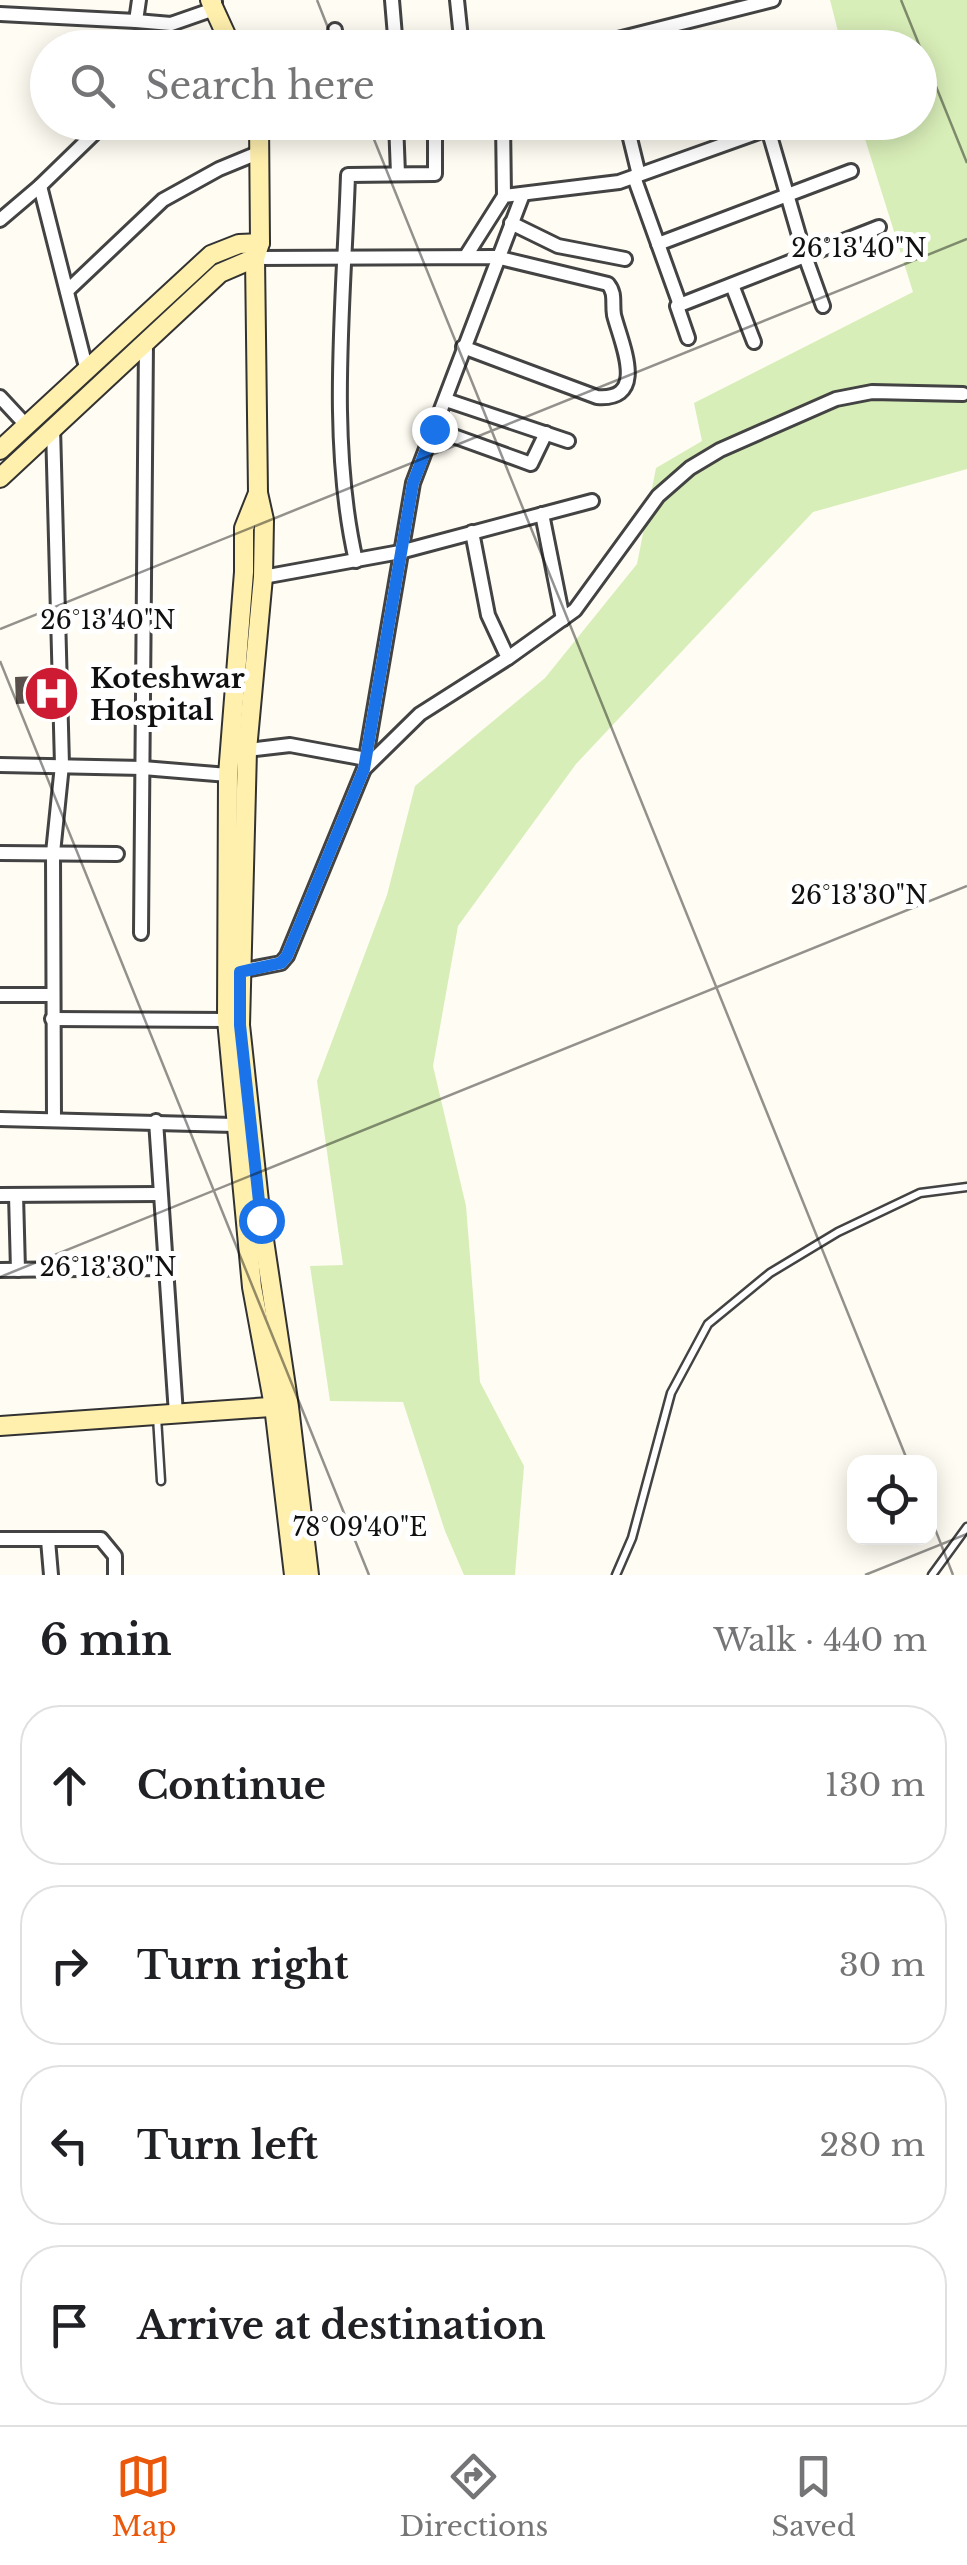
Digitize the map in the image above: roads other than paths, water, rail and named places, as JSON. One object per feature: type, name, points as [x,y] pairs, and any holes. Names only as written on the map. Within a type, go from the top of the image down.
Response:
[{"type":"street","points":[[136,20],[139,0]]},
{"type":"street","points":[[392,0],[394,30]]},
{"type":"street","points":[[460,30],[457,2],[475,0]]},
{"type":"street","points":[[659,30],[773,0]]},
{"type":"street","points":[[0,14],[171,24],[213,3],[223,30]]},
{"type":"street","points":[[0,220],[87,140]]},
{"type":"street","points":[[260,140],[258,494],[264,520],[264,578],[247,750],[240,1025],[282,1406],[294,1575]]},
{"type":"street","points":[[397,140],[398,174]]},
{"type":"street","points":[[356,561],[350,534],[341,417],[348,175],[435,174],[435,140]]},
{"type":"street","points":[[466,256],[504,196],[502,140]]},
{"type":"street","points":[[629,140],[636,176],[688,338]]},
{"type":"street","points":[[504,196],[619,182],[737,140]]},
{"type":"street","points":[[771,140],[823,306]]},
{"type":"street","points":[[67,291],[163,200],[219,168],[260,152]]},
{"type":"street","points":[[658,244],[851,171]]},
{"type":"street","points":[[40,186],[87,370]]},
{"type":"street","points":[[240,972],[281,963],[287,956],[365,764],[413,483],[523,194]]},
{"type":"street","points":[[510,223],[558,246],[626,259]]},
{"type":"street","points":[[680,305],[879,227]]},
{"type":"street","points":[[0,450],[211,255],[239,244],[258,251],[346,256],[496,257],[608,284],[613,290],[614,313],[624,339],[627,382],[621,393],[609,398],[596,397],[463,346]]},
{"type":"street","points":[[0,478],[220,273],[258,251]]},
{"type":"street","points":[[732,285],[754,342]]},
{"type":"street","points":[[141,933],[146,342]]},
{"type":"street","points":[[365,764],[420,714],[575,610],[658,496],[690,468],[720,450],[836,399],[872,392],[963,394]]},
{"type":"street","points":[[0,397],[26,425]]},
{"type":"street","points":[[446,400],[568,441]]},
{"type":"street","points":[[53,427],[62,765],[53,853],[54,1120]]},
{"type":"street","points":[[434,429],[531,464],[546,433]]},
{"type":"street","points":[[258,494],[244,528],[228,775],[227,1020],[252,1287],[282,1406],[309,1575]]},
{"type":"street","points":[[264,578],[400,552],[592,500]]},
{"type":"street","points":[[542,514],[562,619]]},
{"type":"street","points":[[472,532],[488,615],[508,658]]},
{"type":"street","points":[[247,750],[290,745],[365,764]]},
{"type":"street","points":[[0,764],[228,775]]},
{"type":"street","points":[[0,853],[118,854]]},
{"type":"street","points":[[0,996],[53,995]]},
{"type":"street","points":[[52,1020],[227,1020]]},
{"type":"street","points":[[0,1120],[234,1124]]},
{"type":"street","points":[[156,1121],[165,1268],[167,1414]]},
{"type":"street","points":[[0,1195],[160,1194]]},
{"type":"street","points":[[16,1195],[18,1270]]},
{"type":"street","points":[[0,1270],[165,1268]]},
{"type":"street","points":[[0,1426],[282,1406]]},
{"type":"street","points":[[0,1539],[101,1539],[114,1556],[116,1575]]},
{"type":"street","points":[[48,1540],[50,1575]]},
{"type":"lane","points":[[616,1575],[632,1538],[671,1393],[708,1324],[770,1273],[838,1232],[920,1193],[967,1187]]},
{"type":"lane","points":[[162,1481],[167,1414]]},
{"type":"lane","points":[[932,1575],[967,1527]]},
{"type":"place","name":"Koteshwar Hospital","points":[[51,694]]}]
